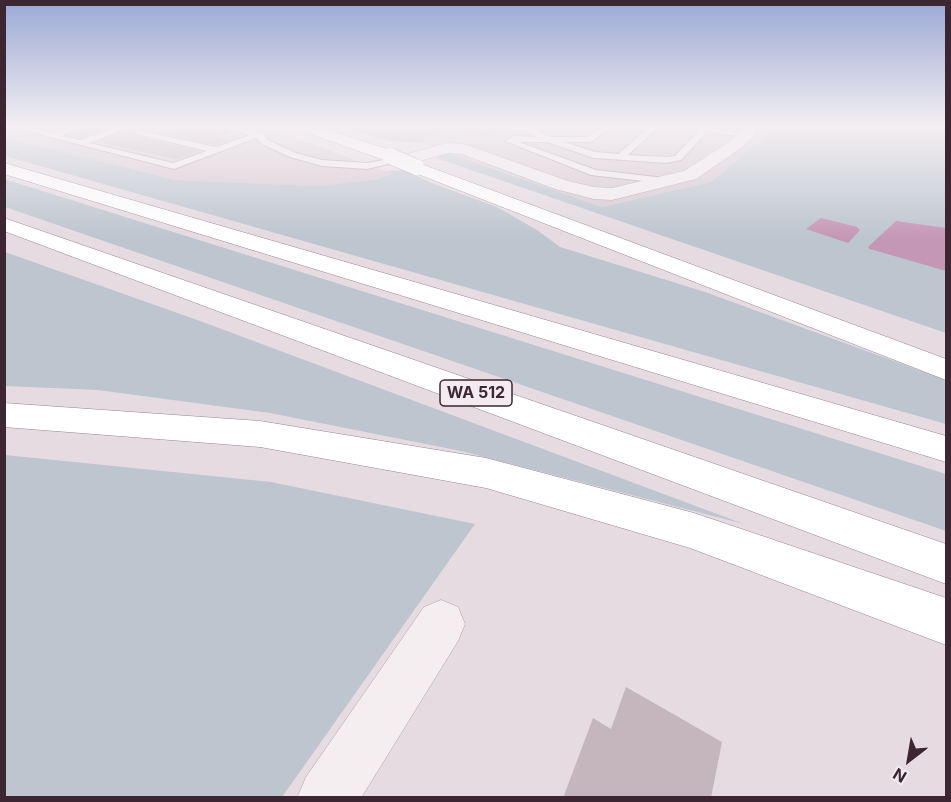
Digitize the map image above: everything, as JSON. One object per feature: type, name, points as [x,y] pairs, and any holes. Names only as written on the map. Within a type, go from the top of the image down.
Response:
[{"type":"highway","points":[[417,163],[564,226],[946,370]]},
{"type":"highway","points":[[4,168],[946,449]]},
{"type":"highway","name":"WA 512","points":[[4,224],[946,564]]},
{"type":"highway","points":[[4,415],[260,434],[486,473],[694,531],[946,622]]},
{"type":"street","points":[[503,163],[562,185],[594,193],[612,194],[669,181],[697,171],[707,163]]},
{"type":"street","points":[[327,798],[441,624]]},
{"type":"lane","points":[[164,163],[174,166],[181,163]]},
{"type":"lane","points":[[320,163],[367,166],[397,163]]},
{"type":"lane","points":[[569,163],[594,173],[669,181]]},
{"type":"shaded area","points":[[31,163],[110,163],[176,180],[318,186],[376,179],[393,174],[386,171],[406,170],[429,182],[497,207],[537,230],[560,247],[705,292],[946,380],[946,424]]},
{"type":"shaded area","points":[[110,163],[365,163],[394,174],[376,179],[318,186],[176,180]]},
{"type":"shaded area","points":[[452,163],[478,163],[602,207],[711,182],[733,163],[946,163],[946,333]]},
{"type":"shaded area","points":[[479,163],[733,163],[711,182],[602,207]]},
{"type":"shaded area","points":[[4,179],[946,474],[946,531],[5,207]]},
{"type":"shaded area","points":[[821,218],[857,227],[860,230],[848,243],[806,229]]},
{"type":"shaded area","points":[[896,221],[946,228],[946,271],[868,247]]},
{"type":"shaded area","points":[[5,252],[200,321],[744,524],[461,451],[270,413],[98,390],[5,386]]},
{"type":"shaded area","points":[[5,455],[271,482],[475,524],[282,797],[5,797]]},
{"type":"building","points":[[626,687],[722,742],[711,798],[563,798],[593,718],[611,729]]}]
